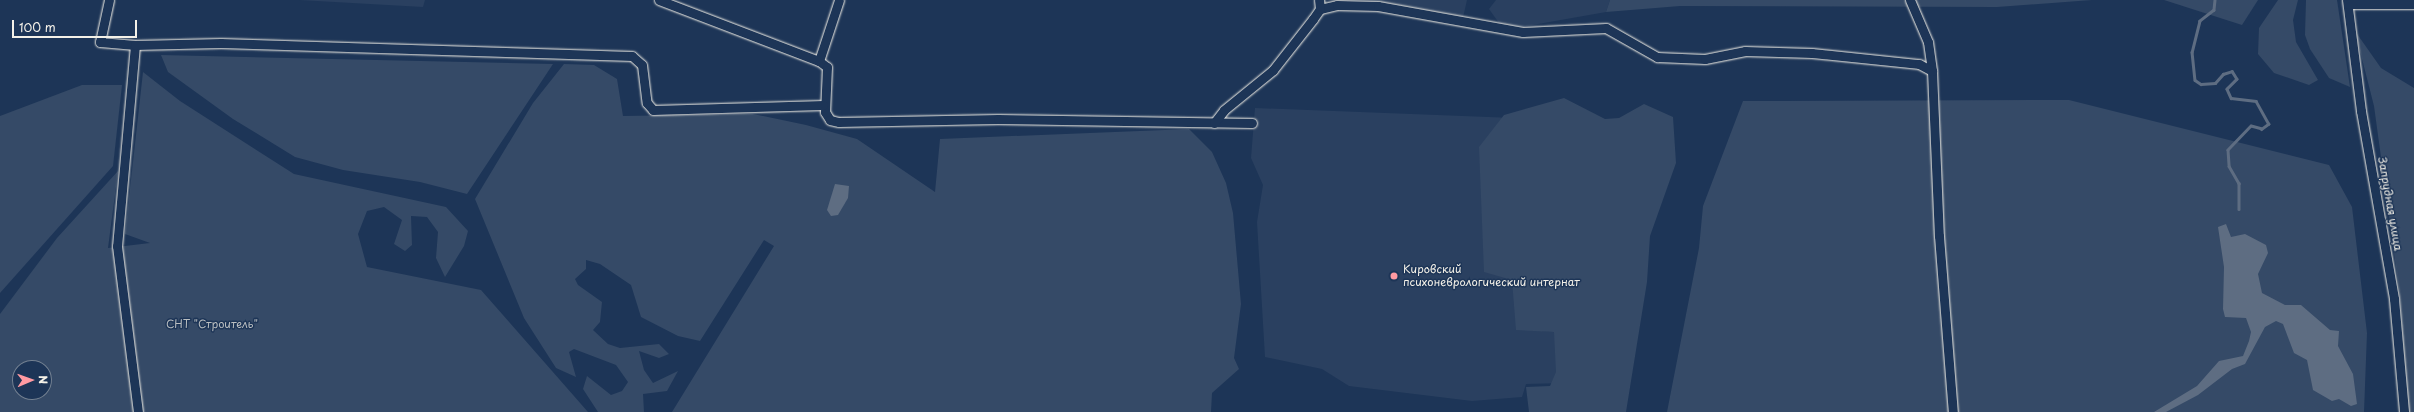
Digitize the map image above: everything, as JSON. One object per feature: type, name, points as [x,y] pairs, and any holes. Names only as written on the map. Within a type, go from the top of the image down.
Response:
[{"type":"street","points":[[109,0],[100,42],[135,46],[221,43],[632,56],[642,65],[647,103],[654,110],[824,105]]},
{"type":"street","points":[[659,0],[819,61],[827,67],[824,105],[830,120],[839,122],[998,119],[1252,123]]},
{"type":"street","points":[[819,61],[839,0]]},
{"type":"street","points":[[1910,0],[1928,42],[1932,72],[1939,236],[1953,412]]},
{"type":"street","points":[[2348,2],[2414,4]]},
{"type":"street","name":"Запрудная улица","points":[[2348,2],[2361,111],[2394,299],[2404,412]]},
{"type":"street","points":[[1214,123],[1224,110],[1262,83],[1319,4],[1378,6],[1523,32],[1606,28],[1657,57],[1705,59],[1745,51],[1812,53],[1918,64],[1932,72]]},
{"type":"street","points":[[135,46],[117,246],[138,412]]},
{"type":"shaded area","points":[[299,0],[425,0],[423,7]]},
{"type":"shaded area","points":[[1326,0],[1467,0],[1462,22]]},
{"type":"shaded area","points":[[1496,0],[1610,0],[1606,12],[1504,30],[1489,9]]},
{"type":"shaded area","name":"Кировский психоневрологический интернат","points":[[1255,108],[1514,118],[1530,330],[1564,333],[1564,383],[1526,384],[1522,397],[1472,401],[1349,386],[1322,369],[1265,357],[1257,222],[1263,185],[1251,158]]},
{"type":"shaded area","points":[[835,184],[849,186],[848,198],[838,215],[831,216],[827,210]]},
{"type":"shaded area","points":[[2226,224],[2231,237],[2245,234],[2266,245],[2268,253],[2258,274],[2262,293],[2285,305],[2301,305],[2330,330],[2339,331],[2338,346],[2353,374],[2357,404],[2351,406],[2339,399],[2332,401],[2313,390],[2307,360],[2294,353],[2283,324],[2276,321],[2265,327],[2245,364],[2232,369],[2198,395],[2166,412],[2154,412],[2197,386],[2219,361],[2243,356],[2249,341],[2251,332],[2246,318],[2225,317],[2223,309],[2224,267],[2218,227]]},
{"type":"green space","points":[[1610,0],[2092,0],[1997,7],[1680,6],[1606,12]]},
{"type":"green space","points":[[2164,0],[2258,0],[2242,25]]},
{"type":"green space","points":[[2278,0],[2298,0],[2293,20],[2296,42],[2318,80],[2309,85],[2274,73],[2258,54],[2259,28]]},
{"type":"green space","points":[[2306,0],[2337,0],[2350,87],[2329,78],[2310,49],[2305,35]]},
{"type":"green space","points":[[2355,31],[2381,68],[2414,88],[2414,412],[2408,412],[2400,296],[2374,106]]},
{"type":"green space","points":[[161,55],[553,64],[467,194],[420,182],[343,170],[295,157],[233,119],[168,72]]},
{"type":"green space","points":[[564,64],[594,65],[617,79],[623,116],[753,114],[806,125],[857,139],[935,192],[940,139],[1189,129],[1212,152],[1226,183],[1233,213],[1241,304],[1234,358],[1239,369],[1212,393],[1211,412],[672,412],[774,246],[764,240],[700,341],[678,336],[641,317],[631,285],[600,264],[586,260],[586,269],[575,279],[578,285],[602,302],[600,322],[593,330],[608,344],[620,348],[659,344],[669,354],[659,358],[639,351],[644,370],[653,383],[678,371],[667,391],[643,394],[644,412],[598,412],[583,389],[587,376],[611,395],[622,391],[628,382],[616,365],[574,349],[569,352],[576,377],[556,368],[524,318],[475,199],[533,103]]},
{"type":"green space","name":"СНТ \"Строитель\"","points":[[143,72],[180,101],[294,174],[446,207],[468,231],[464,246],[445,277],[436,258],[438,232],[427,217],[411,216],[412,245],[405,251],[394,244],[402,220],[384,207],[367,211],[358,234],[367,267],[481,290],[588,412],[0,412],[0,314],[57,238],[118,171],[108,248],[150,243],[125,234]]},
{"type":"green space","points":[[82,85],[122,85],[113,166],[0,293],[0,116]]},
{"type":"green space","points":[[1564,98],[1605,119],[1619,118],[1644,104],[1673,117],[1676,163],[1650,236],[1647,282],[1626,412],[1529,412],[1526,387],[1550,386],[1556,372],[1554,332],[1516,330],[1512,280],[1484,272],[1479,147],[1504,115]]},
{"type":"green space","points":[[2069,100],[2329,165],[2352,207],[2367,333],[2364,412],[1667,412],[1699,248],[1703,206],[1743,101]]},
{"type":"waterway","points":[[2215,0],[2214,10],[2200,21],[2192,52],[2195,80],[2201,84],[2215,83],[2223,74],[2232,71],[2237,79],[2227,89],[2231,98],[2256,101],[2269,124],[2262,129],[2251,126],[2228,150],[2229,166],[2239,183],[2239,209]]},
{"type":"place","name":"Кировский психоневрологический интернат","points":[[1394,276]]}]
